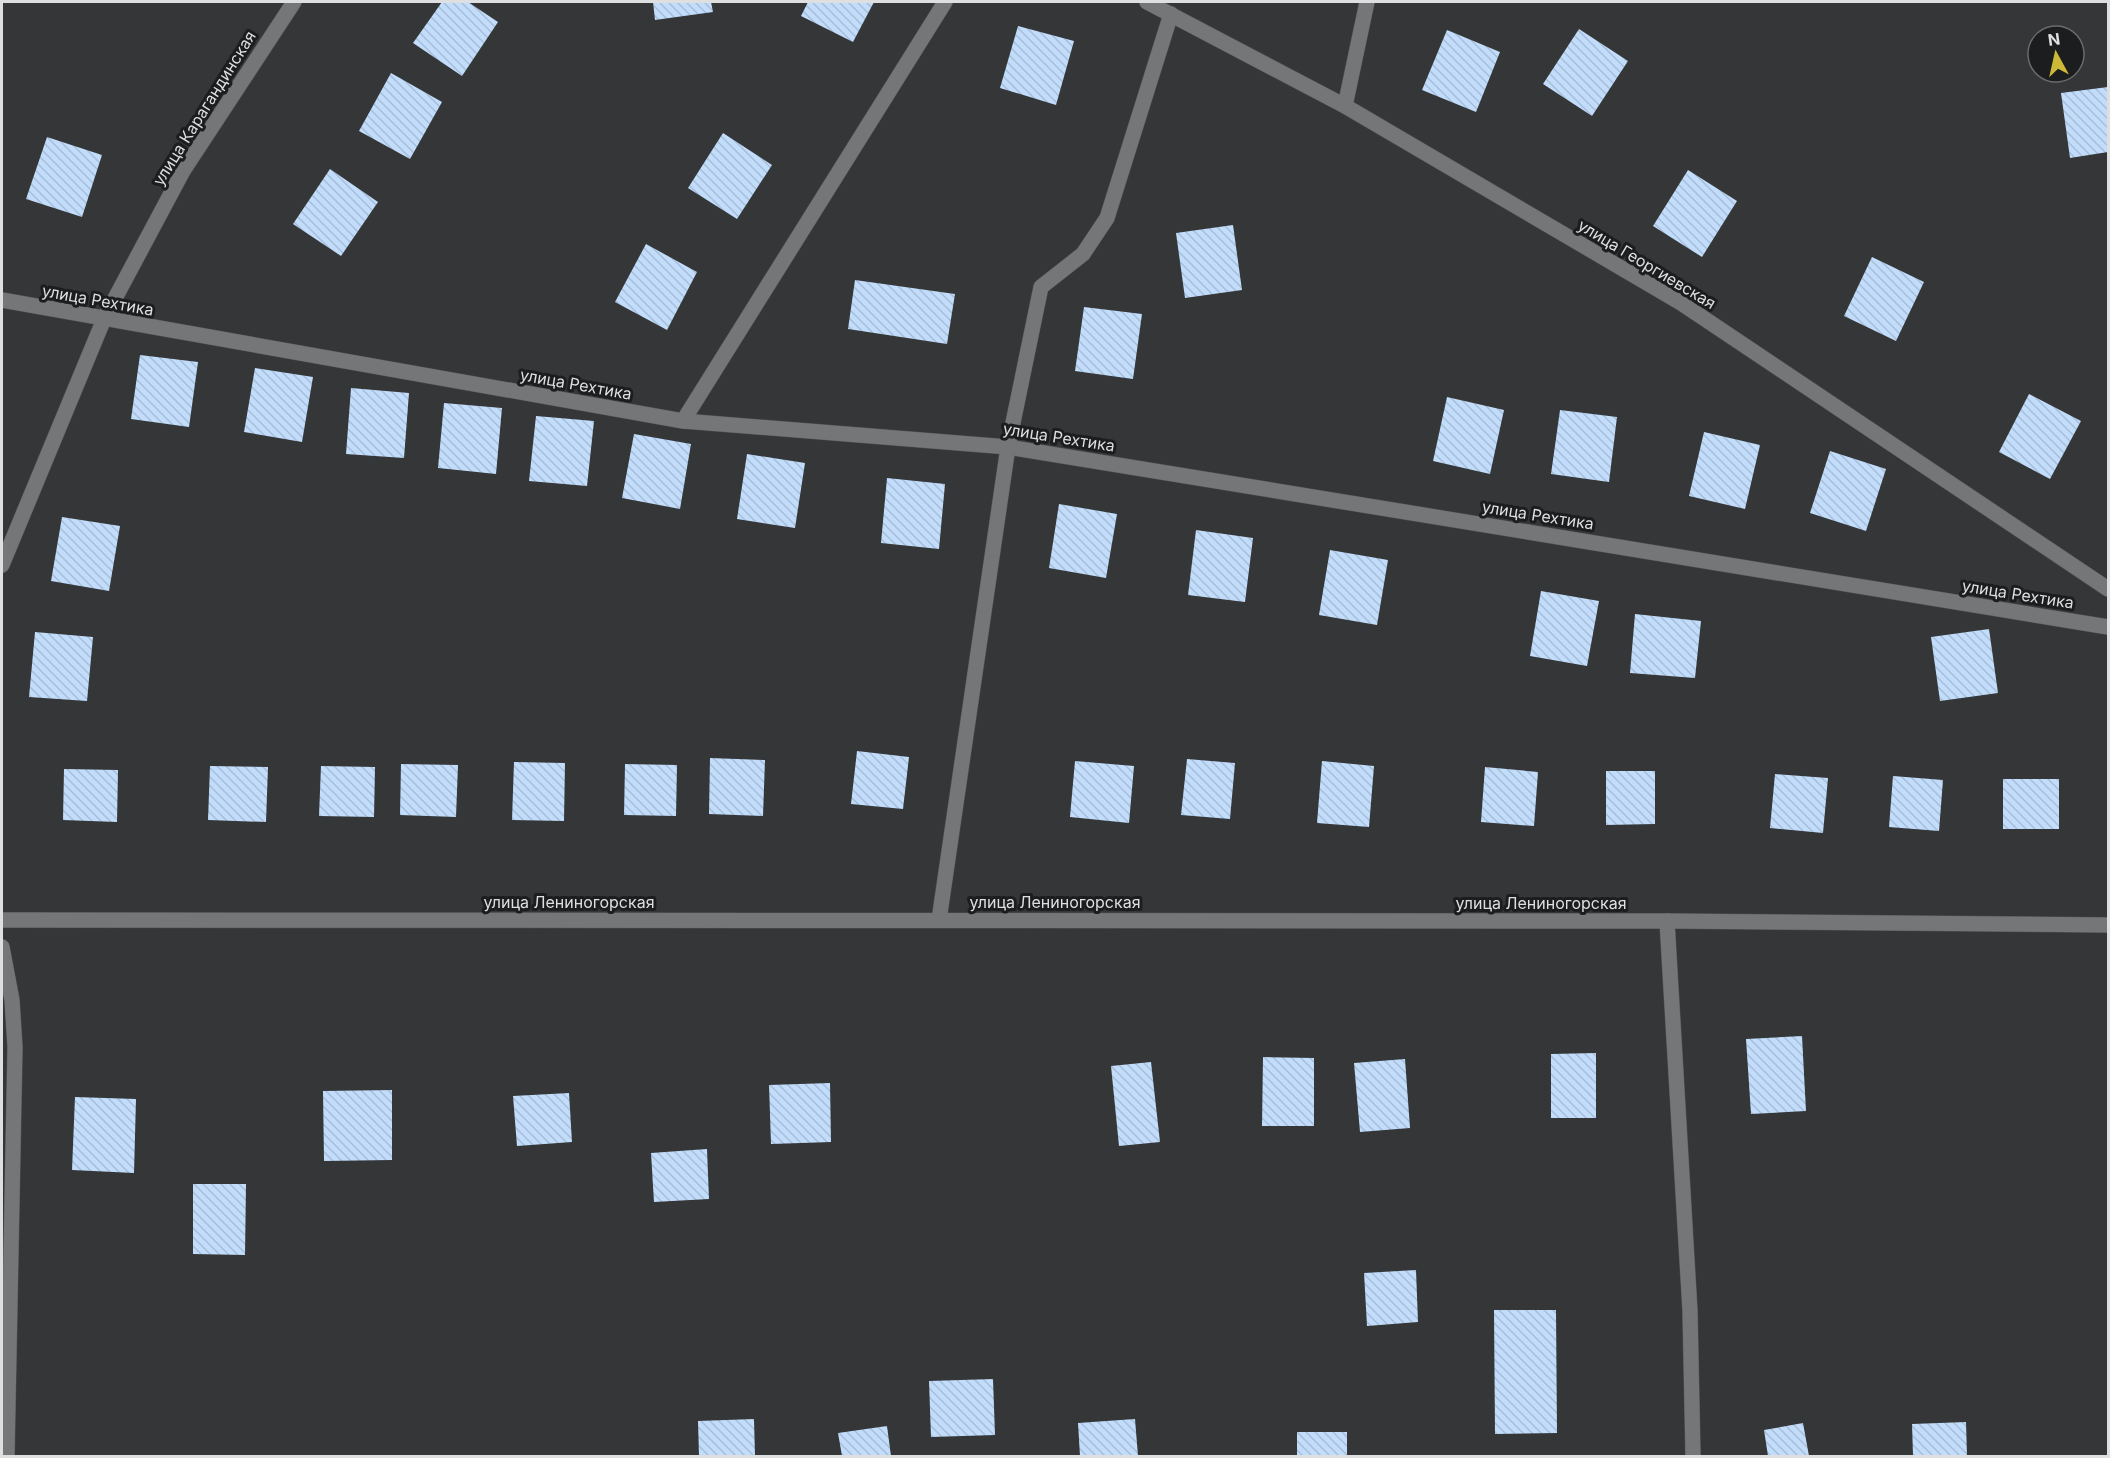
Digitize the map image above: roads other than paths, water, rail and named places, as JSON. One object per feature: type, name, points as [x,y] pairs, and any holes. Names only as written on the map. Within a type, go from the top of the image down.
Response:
[{"type":"street","name":"улица Карагандинская","points":[[2,565],[104,319],[183,171],[294,2]]},
{"type":"street","points":[[683,421],[945,2]]},
{"type":"street","name":"улица Георгиевская","points":[[1147,2],[1345,106],[1681,303],[2109,589]]},
{"type":"street","points":[[1345,106],[1367,2]]},
{"type":"street","points":[[939,920],[1008,447],[1041,287],[1083,254],[1107,218],[1171,14]]},
{"type":"street","name":"улица Рехтика","points":[[2,300],[683,421],[1008,447],[2109,627]]},
{"type":"street","name":"улица Лениногорская","points":[[2,920],[1667,921],[2109,925]]},
{"type":"street","points":[[1667,921],[1690,1311],[1693,1456]]},
{"type":"street","points":[[2,947],[12,1000],[15,1047],[7,1456]]}]
